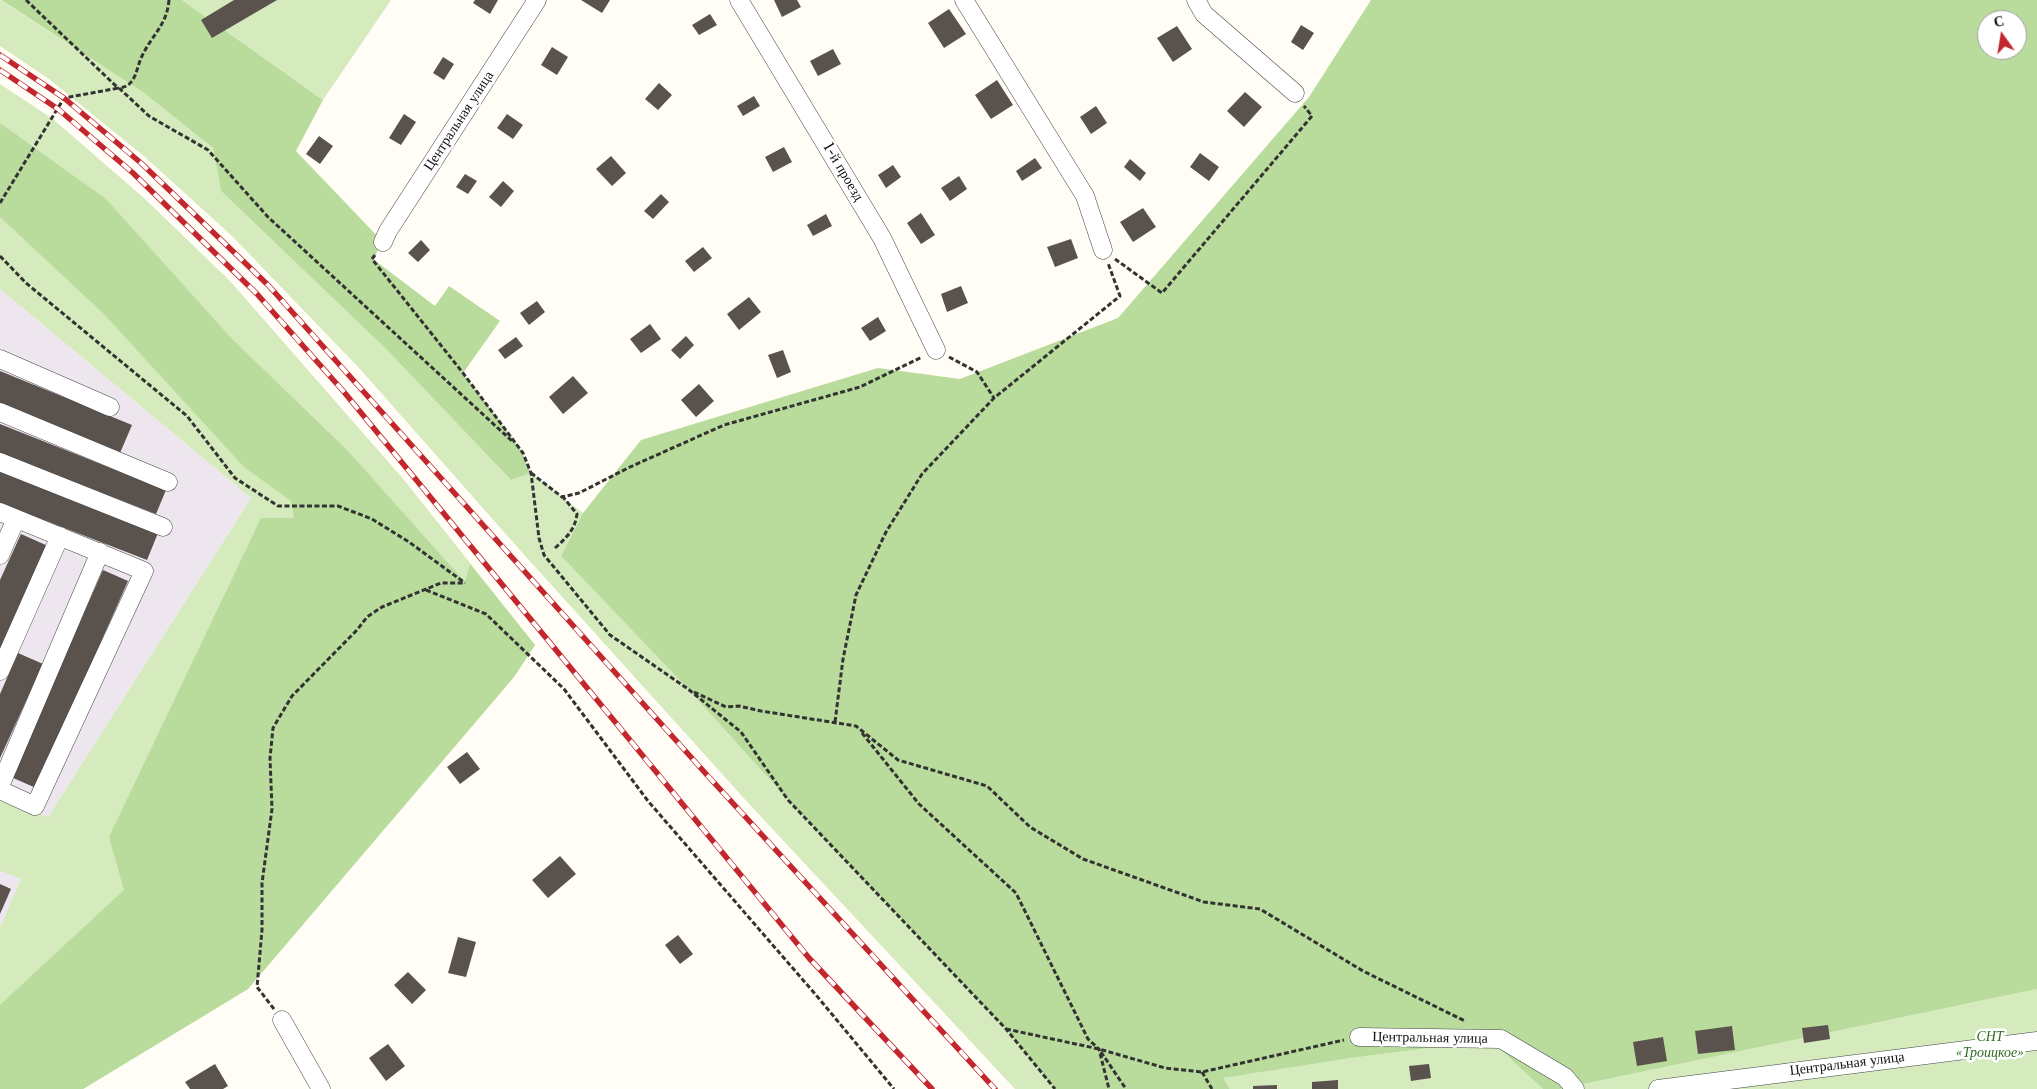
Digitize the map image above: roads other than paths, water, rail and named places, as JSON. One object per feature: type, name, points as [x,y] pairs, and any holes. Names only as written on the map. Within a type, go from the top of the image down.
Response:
[{"type":"street","name":"Центральная улица","points":[[383,242],[388,231],[537,0]]},
{"type":"street","name":"1-й проезд","points":[[739,0],[882,238],[936,350]]},
{"type":"street","points":[[964,0],[1085,196],[1103,250]]},
{"type":"street","points":[[1196,0],[1204,14],[1295,93]]},
{"type":"street","points":[[0,359],[110,407]]},
{"type":"street","points":[[0,412],[168,482]]},
{"type":"street","points":[[0,462],[163,527]]},
{"type":"street","points":[[0,512],[144,571],[35,806],[0,790]]},
{"type":"street","points":[[0,556],[16,519]]},
{"type":"street","points":[[0,671],[60,536]]},
{"type":"street","points":[[0,786],[100,552]]},
{"type":"street","points":[[282,1020],[321,1089]]},
{"type":"street","name":"Центральная улица","points":[[1359,1037],[1501,1039],[1565,1077],[1575,1089]]},
{"type":"street","name":"Центральная улица","points":[[1658,1089],[2037,1041]]},
{"type":"railway","points":[[0,55],[64,98],[141,163],[268,285],[707,775],[995,1089]]},
{"type":"railway","points":[[0,70],[58,109],[133,173],[257,294],[344,392],[809,958],[932,1089]]},
{"type":"park label","name":"СНТ «Троицкое»","points":[[1990,1046]]}]
